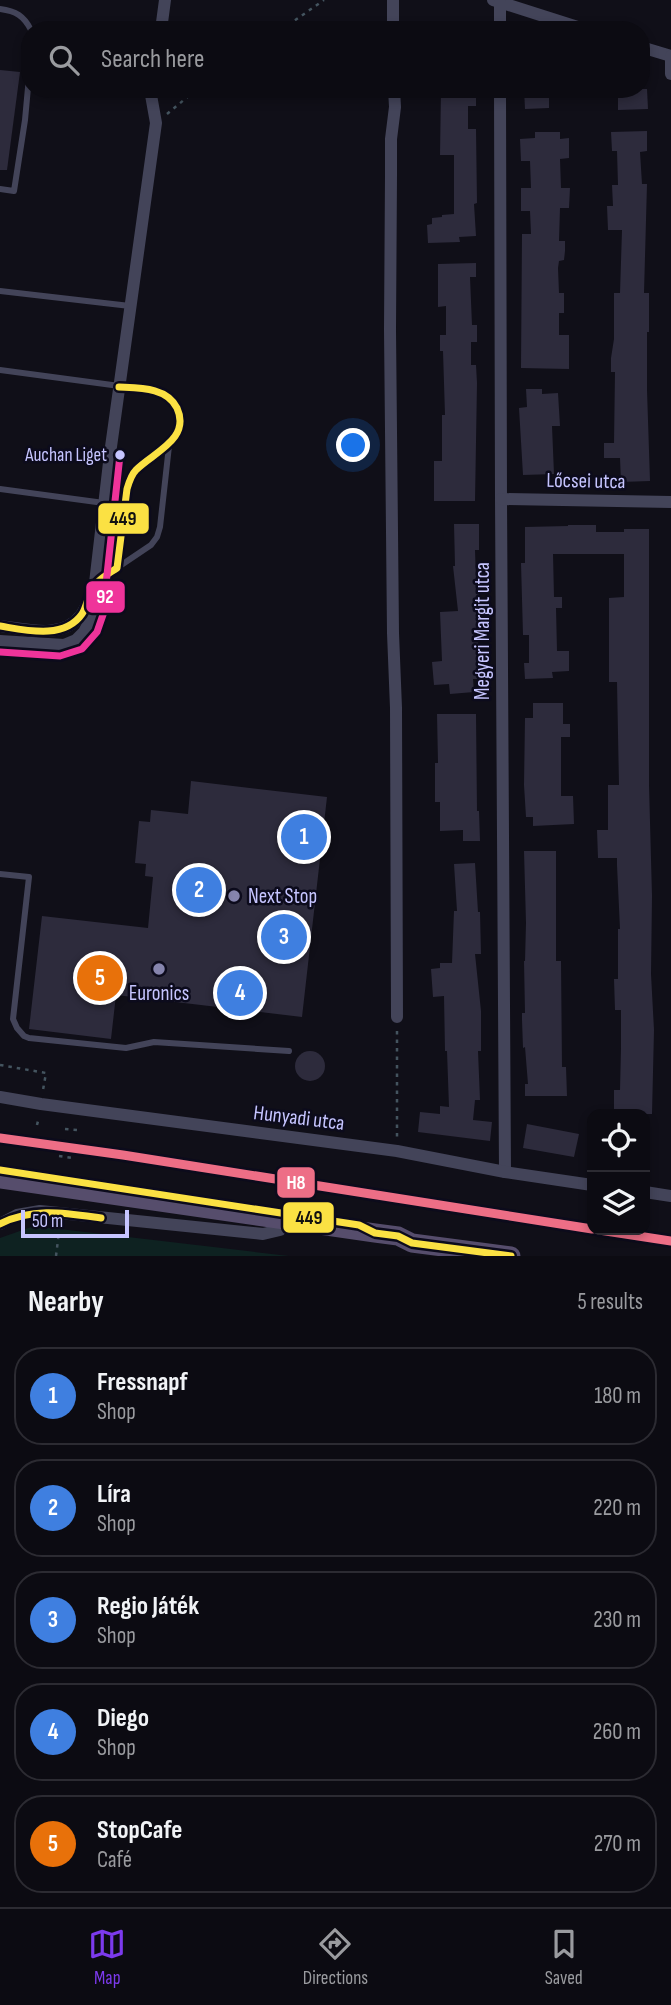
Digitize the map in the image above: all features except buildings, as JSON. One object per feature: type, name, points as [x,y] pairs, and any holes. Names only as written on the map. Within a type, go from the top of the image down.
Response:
[{"type":"main road","points":[[0,1179],[398,1236],[412,1243],[511,1256]]},
{"type":"main road","points":[[0,1190],[397,1247],[412,1243]]},
{"type":"street","points":[[162,21],[165,0]]},
{"type":"street","points":[[393,0],[393,21]]},
{"type":"street","points":[[499,21],[497,1],[559,21]]},
{"type":"street","points":[[650,50],[671,56],[671,74]]},
{"type":"street","points":[[0,641],[58,646],[76,640],[84,632],[94,613],[104,503],[156,123],[152,98]]},
{"type":"street","points":[[394,98],[391,139],[390,330],[397,1017]]},
{"type":"street","name":"Megyeri Margit utca","points":[[500,98],[505,1172]]},
{"type":"street","name":"Lőcsei utca","points":[[501,499],[671,502]]},
{"type":"street","points":[[0,626],[38,630],[65,627],[82,613],[95,583]]},
{"type":"street","name":"Hunyadi utca","points":[[0,1097],[397,1151],[587,1184]]},
{"type":"street","points":[[0,1170],[359,1224],[375,1233]]},
{"type":"street","points":[[650,1193],[671,1196]]},
{"type":"street","points":[[0,1224],[24,1213],[40,1211],[262,1234],[280,1230]]},
{"type":"lane","points":[[0,9],[12,10],[26,21]]},
{"type":"lane","points":[[0,190],[14,191],[27,98]]},
{"type":"lane","points":[[0,290],[130,306]]},
{"type":"lane","points":[[0,370],[157,391],[170,397],[179,410],[176,436],[170,445],[137,469],[131,477],[127,489],[117,568]]},
{"type":"lane","points":[[95,583],[151,545],[157,537],[170,445]]},
{"type":"lane","points":[[0,489],[104,503]]},
{"type":"lane","points":[[2,874],[29,877],[13,1019],[24,1036],[126,1048],[154,1042],[289,1051]]},
{"type":"path","points":[[294,21],[324,0]]},
{"type":"path","points":[[156,123],[186,98]]},
{"type":"path","points":[[397,1017],[397,1151]]},
{"type":"path","points":[[0,1065],[46,1073],[41,1104]]},
{"type":"path","points":[[65,1129],[78,1130]]},
{"type":"path","points":[[59,1156],[73,1158]]},
{"type":"path","points":[[56,1256],[60,1232]]},
{"type":"green space","points":[[34,1226],[289,1256],[0,1256],[0,1238]]},
{"type":"transit line","name":"449","points":[[0,626],[44,631],[65,627],[82,614],[92,589],[98,582],[117,568],[130,479],[136,470],[175,436],[180,419],[172,401],[160,392],[119,387]]},
{"type":"transit line","name":"92","points":[[0,652],[60,656],[82,649],[97,632],[105,609],[120,455]]},
{"type":"transit line","name":"H8","points":[[0,1138],[587,1228]]},
{"type":"transit line","name":"449","points":[[0,1170],[359,1225],[375,1233],[398,1236],[412,1243],[511,1256]]},
{"type":"transit line","name":"449","points":[[0,1224],[37,1213],[101,1218]]},
{"type":"transit line","name":"H8","points":[[632,1235],[671,1241]]},
{"type":"place","name":"Auchan Liget","points":[[120,455]]},
{"type":"place","name":"Fressnapf","points":[[304,837]]},
{"type":"place","name":"Líra","points":[[199,890]]},
{"type":"place","name":"Next Stop","points":[[234,896]]},
{"type":"place","name":"Regio Játék","points":[[284,937]]},
{"type":"place","name":"Euronics","points":[[159,969]]},
{"type":"place","name":"StopCafe","points":[[100,978]]},
{"type":"place","name":"Diego","points":[[240,993]]}]
